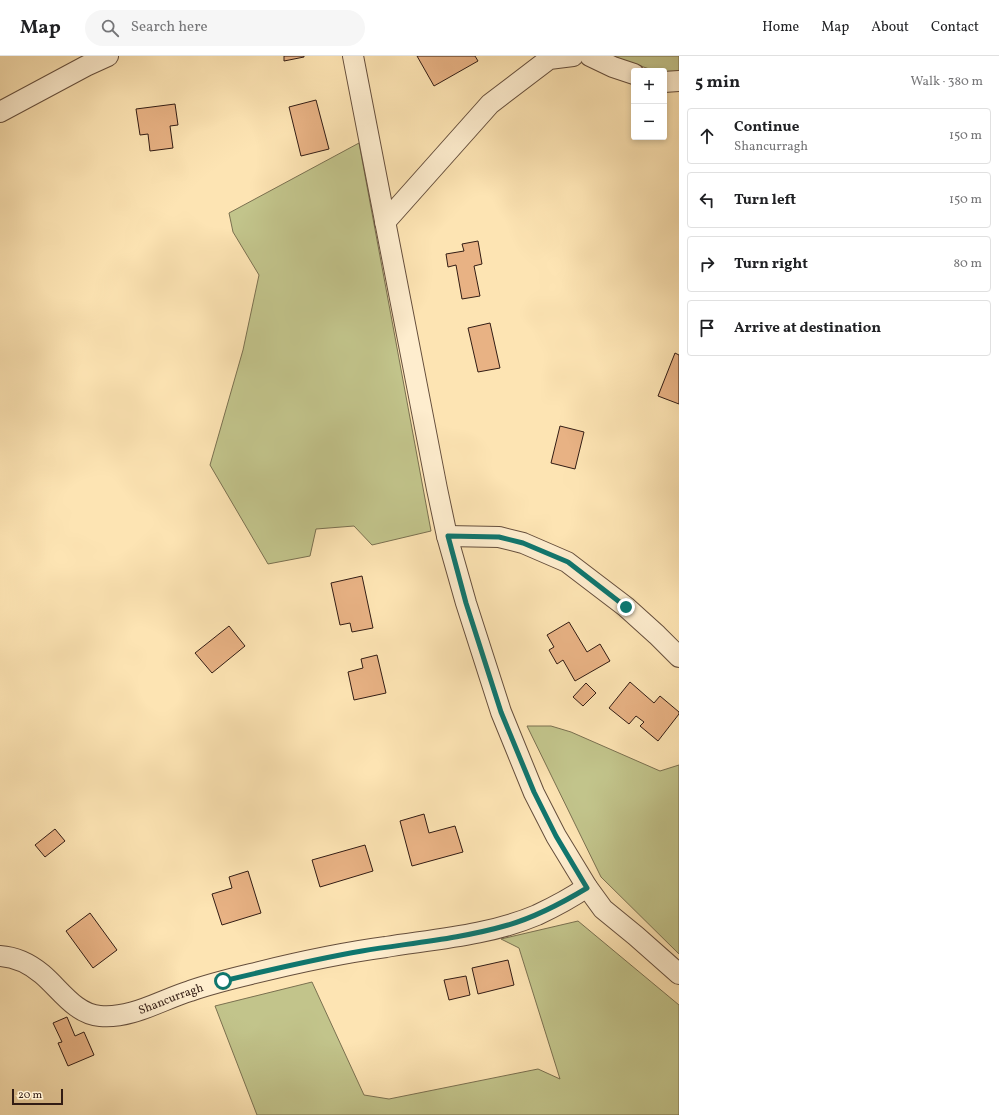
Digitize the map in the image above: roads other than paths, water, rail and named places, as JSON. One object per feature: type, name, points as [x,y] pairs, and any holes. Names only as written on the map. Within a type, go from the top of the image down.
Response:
[{"type":"street","points":[[0,112],[86,66],[108,56]]},
{"type":"street","points":[[353,56],[437,489],[466,603],[501,712],[534,792],[556,836],[587,888],[603,910],[636,936],[679,974]]},
{"type":"street","points":[[385,222],[490,104],[549,60],[573,56]]},
{"type":"street","points":[[590,56],[613,67],[631,73]]},
{"type":"street","points":[[667,82],[679,81]]},
{"type":"street","points":[[448,536],[499,537],[523,543],[568,562],[626,607],[658,635],[679,657]]},
{"type":"street","name":"Shancurragh","points":[[0,956],[15,958],[31,966],[85,1012],[92,1015],[114,1016],[131,1012],[189,991],[261,972],[347,953],[460,936],[508,925],[554,907],[587,888]]}]
